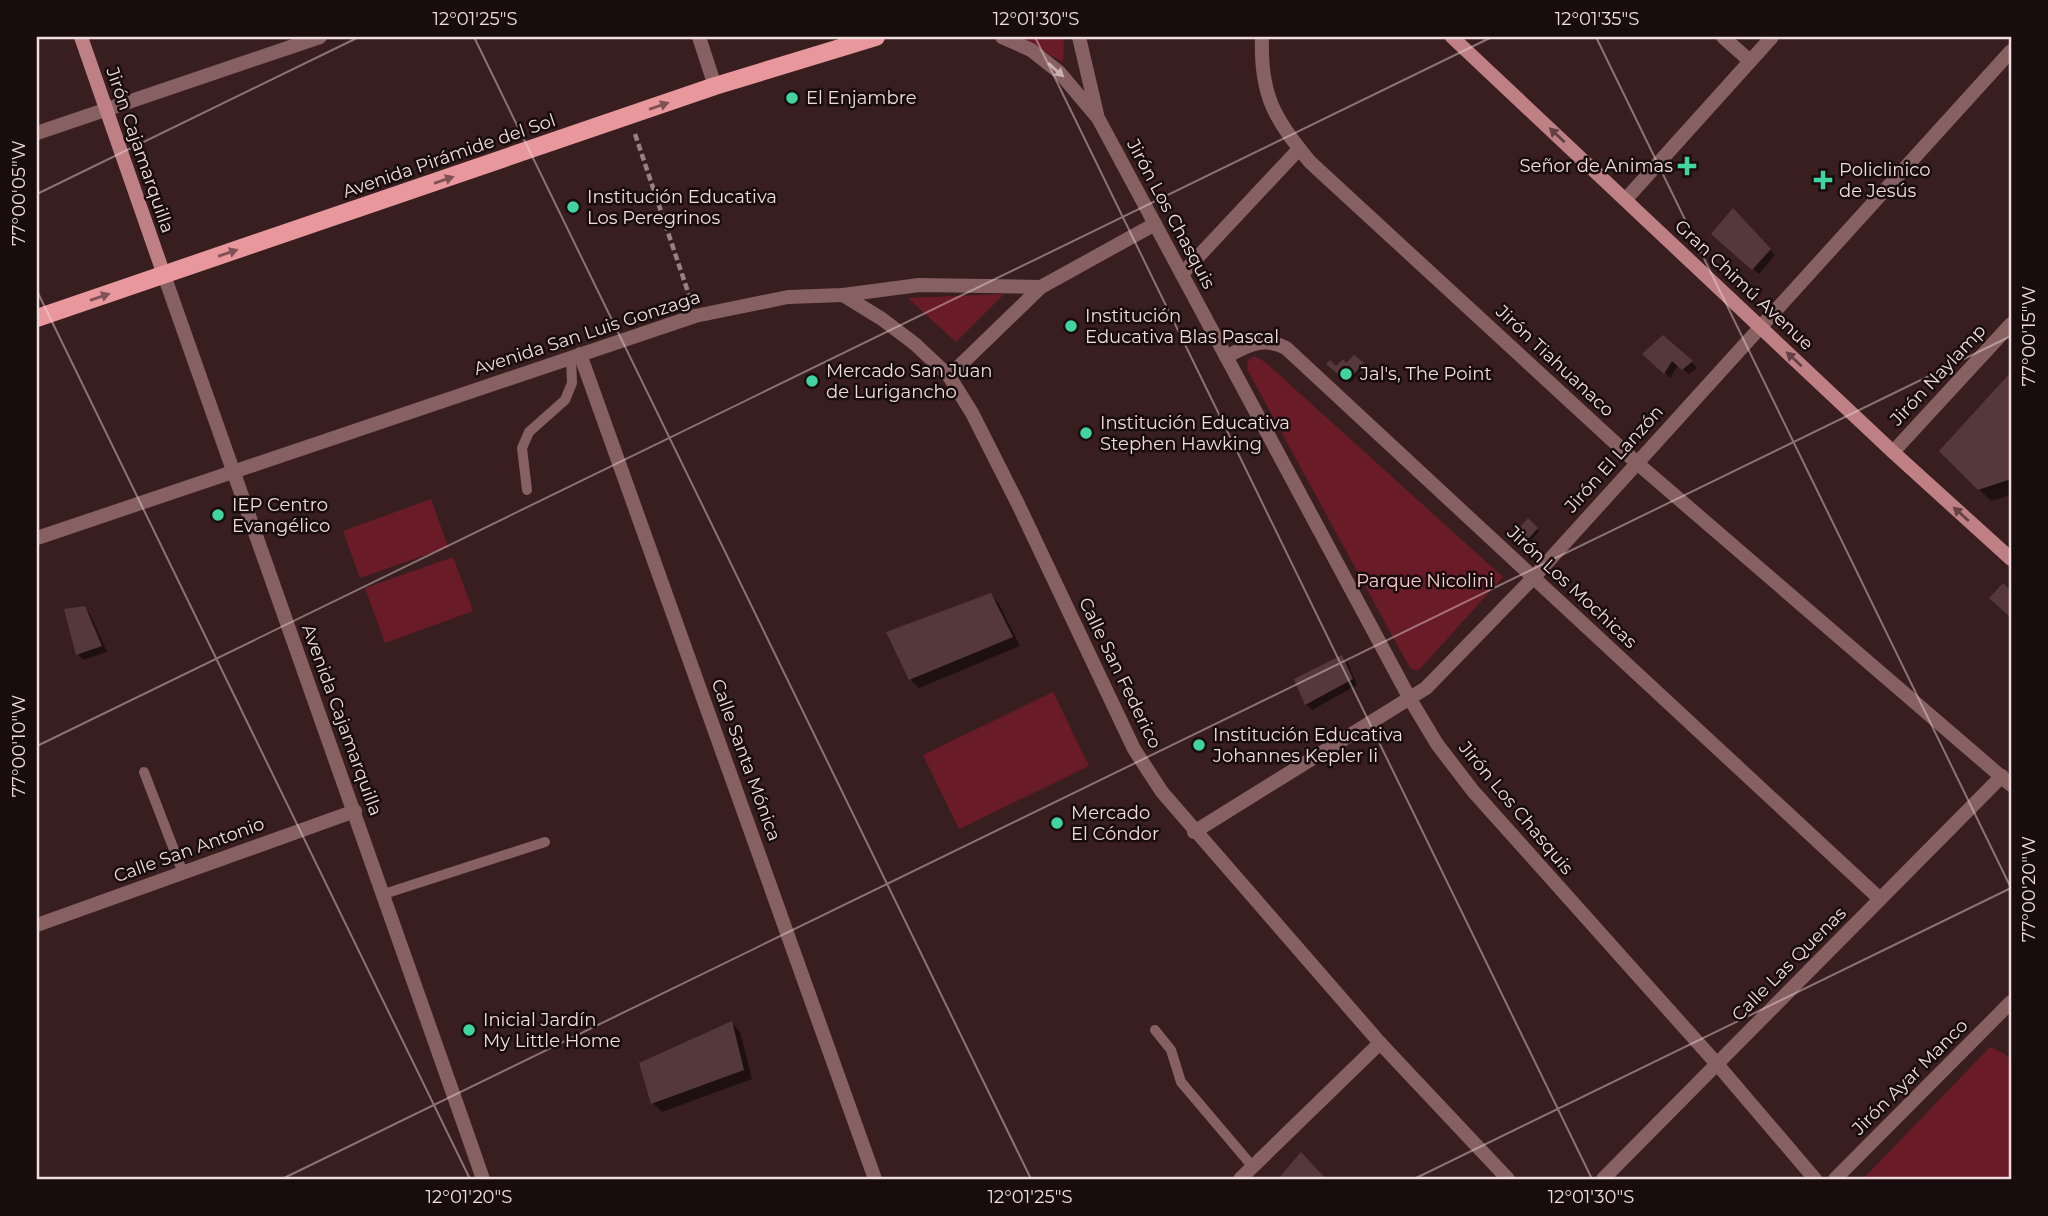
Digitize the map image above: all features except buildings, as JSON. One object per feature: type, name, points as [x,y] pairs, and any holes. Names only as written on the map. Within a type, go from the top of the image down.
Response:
[{"type":"main road","name":"Avenida Pirámide del Sol","points":[[37,318],[715,86],[876,37]]},
{"type":"street","name":"Jirón Cajamarquilla","points":[[80,37],[163,275]]},
{"type":"street","points":[[37,133],[320,37]]},
{"type":"street","points":[[699,37],[715,86]]},
{"type":"street","name":"Jirón Los Chasquis","points":[[1002,37],[1031,50],[1059,72],[1098,118],[1410,699],[1437,744],[1473,791],[1717,1064],[1815,1179]]},
{"type":"street","name":"Jirón Los Chasquis","points":[[1079,37],[1098,118]]},
{"type":"street","name":"Jirón Tiahuanaco","points":[[1262,37],[1261,64],[1266,92],[1277,119],[1299,149],[1331,181],[1637,463],[2007,780]]},
{"type":"street","name":"Gran Chimú Avenue","points":[[1452,37],[1894,453],[2011,559]]},
{"type":"street","points":[[1723,37],[1750,61]]},
{"type":"street","points":[[1626,199],[1772,37]]},
{"type":"street","name":"Jirón El Lanzón","points":[[1194,832],[1426,688],[1534,578],[2011,51]]},
{"type":"street","points":[[1182,274],[1299,149]]},
{"type":"street","name":"Avenida San Luis Gonzaga","points":[[37,538],[695,316],[788,298],[843,295],[919,285],[1041,287],[1155,224]]},
{"type":"street","name":"Avenida Cajamarquilla","points":[[163,275],[355,811],[483,1179]]},
{"type":"street","points":[[949,376],[1041,287]]},
{"type":"street","name":"Calle San Federico","points":[[843,295],[882,319],[915,344],[949,376],[972,413],[1012,492],[1134,750],[1162,792],[1380,1043],[1508,1179]]},
{"type":"street","name":"Jirón Naylamp","points":[[1894,453],[2011,324]]},
{"type":"street","name":"Jirón Los Mochicas","points":[[1226,357],[1256,343],[1268,342],[1286,348],[1880,900]]},
{"type":"street","name":"Calle Santa Mónica","points":[[576,356],[875,1179]]},
{"type":"street","name":"Calle Las Quenas","points":[[1603,1179],[1880,900],[2007,780]]},
{"type":"street","name":"Calle San Antonio","points":[[37,925],[355,811]]},
{"type":"street","name":"Jirón Ayar Manco","points":[[1835,1179],[2009,1010]]},
{"type":"street","points":[[1240,1179],[1380,1043]]},
{"type":"lane","points":[[527,490],[522,448],[529,432],[565,400],[572,383],[576,356]]},
{"type":"lane","points":[[144,772],[183,873]]},
{"type":"lane","points":[[384,894],[545,842]]},
{"type":"lane","points":[[1155,1030],[1176,1061],[1181,1083],[1253,1167]]},
{"type":"path","points":[[636,138],[695,316]]},
{"type":"green space","points":[[1017,37],[1064,37],[1063,62]]},
{"type":"green space","points":[[1004,294],[956,342],[908,298]]},
{"type":"green space","name":"Parque Nicolini","points":[[1254,356],[1265,362],[1503,577],[1418,671],[1410,668],[1248,371],[1247,361]]},
{"type":"green space","points":[[431,499],[448,547],[360,578],[343,531]]},
{"type":"green space","points":[[453,557],[473,611],[385,643],[365,588]]},
{"type":"green space","points":[[1053,692],[1089,766],[959,829],[923,755]]},
{"type":"green space","points":[[1990,1047],[2011,1060],[2011,1179],[1863,1179]]},
{"type":"place","name":"El Enjambre","points":[[792,98]]},
{"type":"place","name":"Señor de Animas","points":[[1687,166]]},
{"type":"place","name":"Policlinico de Jesús","points":[[1823,180]]},
{"type":"place","name":"Institución Educativa Los Peregrinos","points":[[573,207]]},
{"type":"place","name":"Institución Educativa Blas Pascal","points":[[1071,326]]},
{"type":"place","name":"Jal's, The Point","points":[[1346,374]]},
{"type":"place","name":"Mercado San Juan de Lurigancho","points":[[812,381]]},
{"type":"place","name":"Institución Educativa Stephen Hawking","points":[[1086,433]]},
{"type":"place","name":"IEP Centro Evangélico","points":[[218,515]]},
{"type":"place","name":"Institución Educativa Johannes Kepler Ii","points":[[1199,745]]},
{"type":"place","name":"Mercado El Cóndor","points":[[1057,823]]},
{"type":"place","name":"Inicial Jardín My Little Home","points":[[469,1030]]}]
